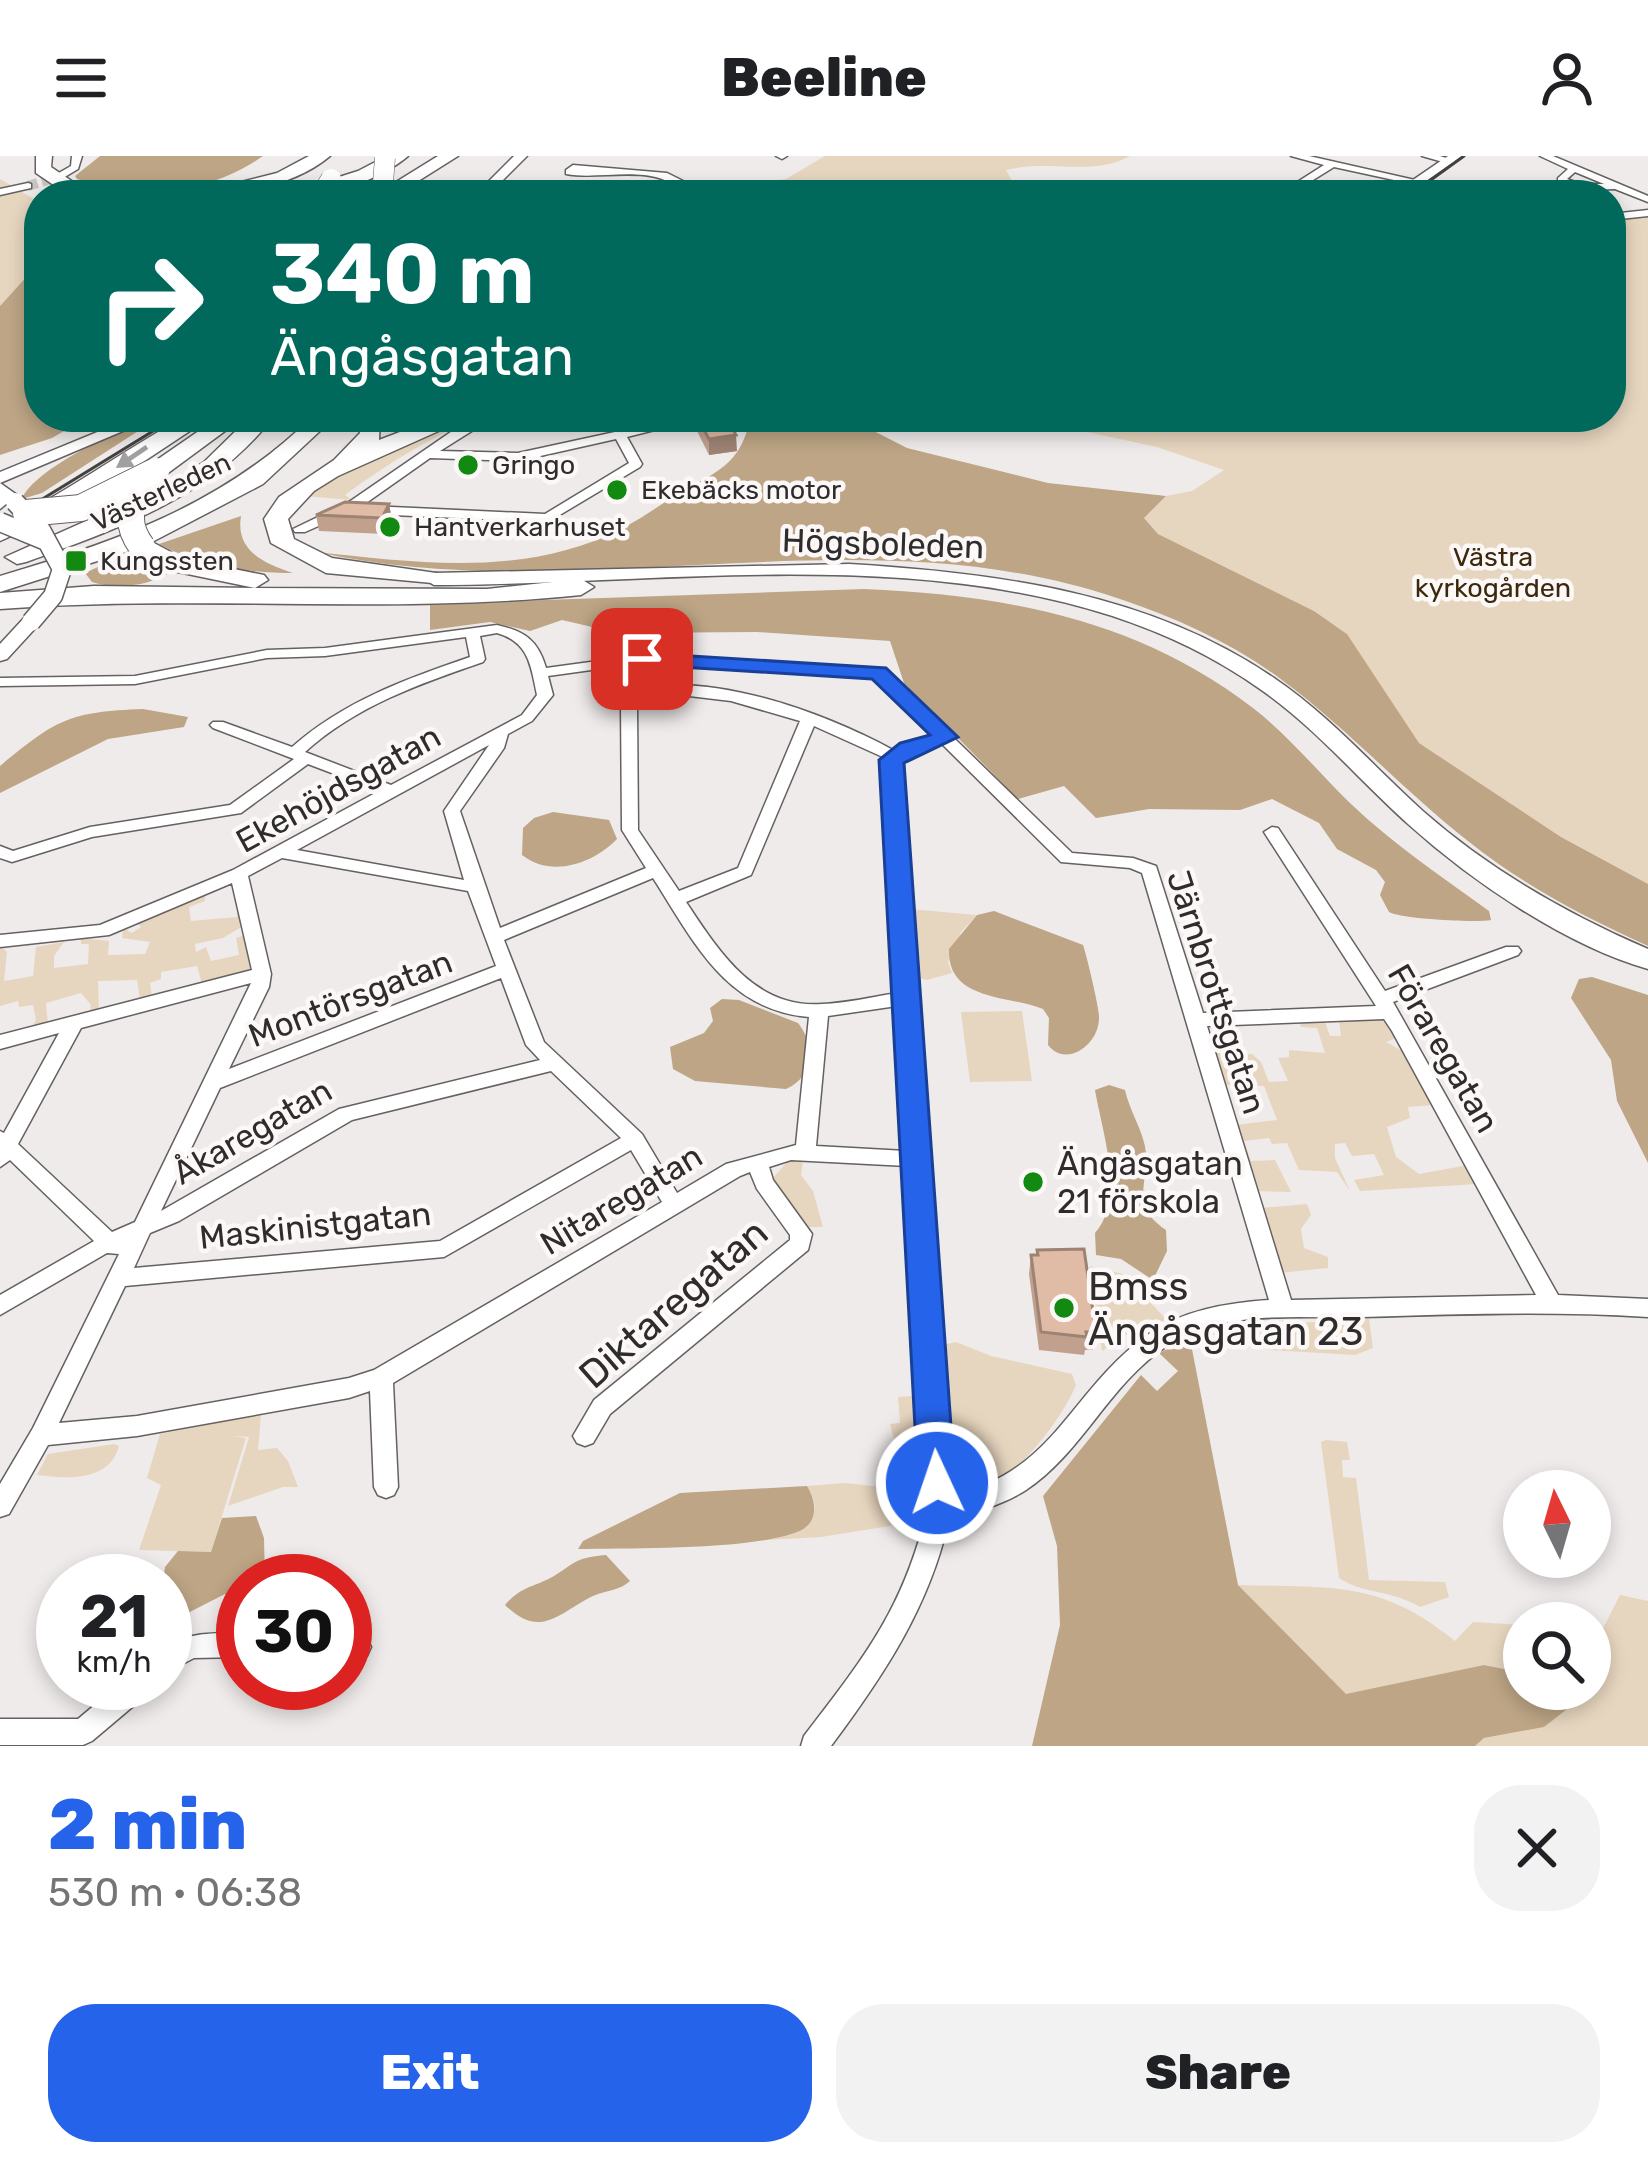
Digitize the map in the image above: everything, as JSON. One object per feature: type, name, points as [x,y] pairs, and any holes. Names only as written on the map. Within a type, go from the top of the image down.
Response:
[{"type":"highway","points":[[27,156],[28,176],[38,180]]},
{"type":"highway","points":[[44,156],[42,169],[55,180]]},
{"type":"highway","points":[[268,180],[322,156]]},
{"type":"highway","points":[[388,180],[429,156]]},
{"type":"highway","points":[[409,180],[450,156]]},
{"type":"highway","points":[[444,180],[473,156]]},
{"type":"highway","points":[[346,180],[364,175],[390,157]]},
{"type":"highway","points":[[0,534],[68,502],[174,432]]},
{"type":"highway","points":[[8,496],[58,515],[88,509],[156,471],[212,432]]},
{"type":"highway","name":"Västerleden","points":[[0,563],[146,505],[199,476],[249,432]]},
{"type":"highway","points":[[235,449],[257,432]]},
{"type":"highway","points":[[242,479],[287,432]]},
{"type":"highway","points":[[242,479],[304,432]]},
{"type":"highway","name":"Västerleden","points":[[0,580],[92,556],[225,501],[293,453],[309,432]]},
{"type":"highway","points":[[326,432],[269,495],[257,515],[257,536],[274,555],[317,572],[386,580],[434,579]]},
{"type":"highway","points":[[368,432],[368,440],[280,507],[276,525],[287,547],[326,565],[434,579]]},
{"type":"highway","points":[[320,477],[424,432]]},
{"type":"highway","points":[[156,471],[135,496],[127,517],[132,535],[142,547],[190,568],[277,583],[440,589],[581,587]]},
{"type":"highway","name":"Västerleden","points":[[0,580],[154,525],[242,479]]},
{"type":"highway","points":[[0,613],[84,603],[487,597],[581,587]]},
{"type":"highway","points":[[0,602],[94,594],[251,598]]},
{"type":"main road","name":"Högsboleden","points":[[434,579],[893,570],[1006,582],[1100,604],[1191,640],[1247,670],[1297,706],[1418,819],[1481,869],[1540,908],[1648,960]]},
{"type":"main road","name":"Högsboleden","points":[[581,587],[914,581],[1029,596],[1118,622],[1194,656],[1261,697],[1461,877],[1554,934],[1648,977]]},
{"type":"street","points":[[497,180],[521,156]]},
{"type":"street","points":[[1296,156],[1406,180]]},
{"type":"street","points":[[1427,156],[1453,158]]},
{"type":"street","points":[[1446,180],[1477,156]]},
{"type":"street","points":[[1545,156],[1603,180]]},
{"type":"street","points":[[1418,180],[1453,158]]},
{"type":"street","points":[[1306,180],[1332,164]]},
{"type":"street","points":[[1562,180],[1574,168]]},
{"type":"street","points":[[621,173],[676,180]]},
{"type":"street","points":[[0,656],[61,578],[60,560],[8,496],[60,456],[114,432]]},
{"type":"street","points":[[300,529],[354,505],[463,432]]},
{"type":"street","points":[[426,454],[518,458],[633,432]]},
{"type":"street","points":[[354,505],[367,510],[548,518],[636,464],[620,435]]},
{"type":"street","points":[[0,522],[48,542]]},
{"type":"street","points":[[0,682],[135,680],[267,654],[325,652],[504,630],[523,635],[532,645],[539,673]]},
{"type":"street","points":[[0,851],[12,856],[90,832],[235,809],[301,756],[325,725],[367,702],[478,659],[472,631]]},
{"type":"street","name":"Järnbrottsgatan","points":[[539,673],[632,659],[869,670],[885,675],[1067,858],[1139,864],[1150,870],[1283,1310]]},
{"type":"street","name":"Ekehöjdsgatan","points":[[262,974],[239,874],[527,718],[544,700],[539,673]]},
{"type":"street","points":[[907,998],[819,1011],[793,1009],[744,988],[718,964],[629,824],[629,705],[638,692],[681,686],[808,721],[893,756],[946,737]]},
{"type":"street","points":[[676,899],[746,872],[808,721]]},
{"type":"street","points":[[218,725],[393,791]]},
{"type":"street","points":[[501,733],[496,748],[452,812],[475,887],[541,1053],[635,1138],[674,1205]]},
{"type":"street","points":[[814,1746],[872,1671],[917,1597],[940,1510],[893,756]]},
{"type":"street","name":"Föraregatan","points":[[1272,832],[1387,1006],[1551,1302]]},
{"type":"street","points":[[280,852],[475,887]]},
{"type":"street","points":[[495,937],[656,870]]},
{"type":"street","points":[[0,941],[103,931],[239,874]]},
{"type":"street","points":[[1198,1020],[1387,1006],[1512,951]]},
{"type":"street","name":"Montörsgatan","points":[[214,1083],[507,970]]},
{"type":"street","points":[[0,1042],[262,974]]},
{"type":"street","points":[[0,1506],[41,1435],[123,1269],[262,974]]},
{"type":"street","points":[[805,1152],[819,1011]]},
{"type":"street","points":[[75,1022],[2,1148],[109,1242],[123,1269]]},
{"type":"street","name":"Åkaregatan","points":[[0,1306],[362,1107],[556,1064]]},
{"type":"street","name":"Maskinistgatan","points":[[123,1269],[444,1249],[635,1138]]},
{"type":"street","name":"Nitaregatan","points":[[41,1435],[137,1426],[381,1378],[733,1170],[791,1152],[917,1159]]},
{"type":"street","name":"Diktaregatan","points":[[585,1436],[602,1407],[800,1244],[801,1234],[764,1183],[758,1164]]},
{"type":"street","points":[[940,1510],[992,1499],[1034,1474],[1112,1382],[1156,1340],[1214,1318],[1283,1310],[1551,1302],[1648,1308]]},
{"type":"street","points":[[381,1378],[386,1487]]},
{"type":"street","points":[[0,1732],[83,1732],[109,1710]]},
{"type":"green space","points":[[825,156],[1130,156],[1101,166],[1006,170],[1012,180],[777,180]]},
{"type":"green space","points":[[0,179],[24,193],[24,280],[0,306]]},
{"type":"green space","name":"Västra kyrkogården","points":[[1648,215],[1648,884],[1561,837],[1419,743],[1346,633],[1314,611],[1158,534],[1144,518],[1166,496],[1192,491],[1224,470],[1157,447],[1087,432],[1626,432],[1626,218]]},
{"type":"green space","points":[[447,432],[345,495],[352,500],[304,496],[344,472]]},
{"type":"green space","points":[[205,893],[205,901],[189,907],[191,921],[237,917],[238,904],[245,925],[223,938],[195,944],[196,952],[206,947],[211,961],[239,955],[236,938],[245,935],[252,972],[202,984],[197,966],[161,972],[161,979],[150,983],[152,998],[115,1006],[140,999],[137,980],[98,981],[99,1012],[89,1014],[91,1005],[81,993],[46,1003],[48,1025],[30,1030],[36,1020],[33,1005],[19,1007],[18,1001],[0,1006],[0,945],[7,952],[4,981],[33,976],[36,947],[64,942],[54,956],[54,968],[88,964],[89,944],[81,944],[81,938],[109,941],[108,955],[145,954],[150,942],[122,938],[123,928],[132,933],[141,927],[135,921]]},
{"type":"green space","points":[[910,909],[977,915],[961,932],[948,962],[952,973],[927,980],[915,977]]},
{"type":"green space","points":[[1022,1011],[1032,1081],[970,1082],[961,1012]]},
{"type":"green space","points":[[1376,1019],[1389,1024],[1396,1038],[1386,1042],[1404,1052],[1433,1105],[1408,1107],[1410,1118],[1387,1127],[1396,1157],[1419,1174],[1468,1165],[1477,1184],[1360,1191],[1354,1180],[1384,1175],[1374,1154],[1352,1156],[1345,1143],[1335,1144],[1335,1158],[1350,1191],[1337,1172],[1299,1170],[1287,1143],[1272,1144],[1269,1138],[1244,1141],[1251,1161],[1275,1160],[1291,1192],[1255,1191],[1235,1125],[1277,1120],[1264,1086],[1225,1085],[1215,1053],[1252,1054],[1269,1082],[1288,1081],[1278,1058],[1289,1057],[1289,1050],[1325,1053],[1317,1028],[1301,1027],[1300,1022],[1325,1022],[1330,1036],[1341,1036],[1339,1021]]},
{"type":"green space","points":[[789,1160],[803,1161],[801,1175],[813,1191],[823,1227],[808,1227],[772,1179]]},
{"type":"green space","points":[[1307,1204],[1311,1215],[1301,1229],[1304,1248],[1328,1257],[1328,1268],[1279,1273],[1260,1208]]},
{"type":"green space","points":[[1090,1266],[1123,1274],[1167,1320],[1137,1328],[1102,1351]]},
{"type":"green space","points":[[1369,1319],[1373,1348],[1355,1355],[1268,1350],[1261,1339],[1246,1336],[1237,1341],[1213,1334],[1242,1326]]},
{"type":"green space","points":[[956,1342],[991,1356],[1072,1374],[1076,1385],[1022,1462],[982,1487],[963,1487],[946,1476],[938,1346]]},
{"type":"green space","points":[[913,1396],[922,1472],[903,1471],[890,1424],[900,1423],[898,1397]]},
{"type":"green space","points":[[261,1414],[258,1450],[277,1448],[298,1487],[283,1487],[228,1506],[249,1437],[233,1436],[246,1438],[211,1552],[139,1550],[161,1485],[147,1478],[160,1434]]},
{"type":"green space","points":[[1321,1442],[1347,1442],[1350,1460],[1342,1460],[1343,1477],[1356,1478],[1369,1580],[1445,1582],[1449,1597],[1420,1607],[1339,1578]]},
{"type":"green space","points":[[119,1446],[114,1458],[97,1472],[73,1477],[37,1475],[48,1454]]},
{"type":"green space","points":[[846,1483],[922,1492],[921,1521],[821,1537],[747,1541],[787,1533],[809,1522],[814,1501],[807,1486]]},
{"type":"green space","points":[[1238,1585],[1327,1588],[1377,1597],[1428,1621],[1455,1641],[1473,1622],[1503,1624],[1503,1669],[1484,1665],[1346,1695]]},
{"type":"green space","points":[[1620,1595],[1648,1601],[1648,1746],[1475,1746],[1484,1738],[1544,1727],[1564,1710],[1611,1710],[1611,1613]]},
{"type":"shaded area","points":[[100,156],[263,156],[216,180],[81,180],[75,176]]},
{"type":"shaded area","points":[[24,280],[24,432],[62,432],[0,455],[0,306]]},
{"type":"shaded area","points":[[137,432],[42,493],[22,499],[44,475],[105,438]]},
{"type":"shaded area","points":[[876,432],[907,448],[1048,483],[1166,496],[1144,518],[1158,534],[1314,611],[1347,634],[1419,743],[1561,837],[1648,884],[1648,946],[1555,899],[1489,857],[1264,667],[1204,633],[1120,599],[1022,574],[922,562],[821,560],[516,571],[416,567],[316,552],[472,563],[549,554],[586,544],[630,524],[715,473],[733,457],[746,435]]},
{"type":"shaded area","points":[[241,516],[247,547],[293,573],[224,566],[159,544]]},
{"type":"shaded area","points":[[132,551],[172,571],[122,586],[92,582],[85,573]]},
{"type":"shaded area","points":[[864,589],[1019,606],[1068,617],[1163,653],[1253,708],[1367,819],[1489,911],[1491,920],[1439,920],[1389,912],[1380,895],[1385,882],[1376,870],[1337,849],[1319,823],[1272,799],[1240,810],[1149,809],[1096,818],[1064,786],[1018,799],[904,683],[890,641],[757,632],[618,633],[562,620],[530,631],[490,622],[430,630],[430,604]]},
{"type":"shaded area","points":[[143,709],[188,717],[184,727],[108,739],[0,793],[0,766],[51,728],[80,716]]},
{"type":"shaded area","points":[[553,812],[609,820],[617,839],[571,865],[533,862],[522,855],[523,828],[534,818]]},
{"type":"shaded area","points":[[994,911],[1083,945],[1099,1018],[1094,1037],[1080,1050],[1064,1054],[1048,1045],[1049,1018],[1043,1009],[982,993],[958,978],[949,949],[977,915]]},
{"type":"shaded area","points":[[1592,977],[1648,995],[1648,1163],[1617,1101],[1611,1060],[1571,998],[1579,979]]},
{"type":"shaded area","points":[[722,999],[739,1000],[798,1023],[808,1041],[809,1060],[795,1084],[786,1089],[695,1081],[673,1069],[670,1047],[704,1033],[713,1021],[710,1008]]},
{"type":"shaded area","points":[[1109,1085],[1125,1090],[1145,1145],[1144,1203],[1166,1230],[1167,1251],[1153,1280],[1121,1259],[1096,1255],[1095,1233],[1104,1219],[1110,1183],[1095,1090]]},
{"type":"shaded area","points":[[1190,1339],[1238,1585],[1346,1694],[1484,1665],[1503,1669],[1503,1710],[1566,1710],[1544,1727],[1484,1738],[1475,1746],[1032,1746],[1060,1625],[1057,1546],[1043,1496],[1141,1375],[1157,1391],[1178,1371],[1159,1353]]},
{"type":"shaded area","points":[[807,1486],[814,1505],[809,1524],[777,1538],[690,1547],[578,1549],[583,1541],[680,1493]]},
{"type":"shaded area","points":[[256,1516],[264,1554],[216,1554],[216,1599],[192,1611],[192,1554],[176,1554],[211,1552],[222,1518]]},
{"type":"shaded area","points":[[606,1555],[630,1581],[539,1622],[505,1605],[577,1561]]},
{"type":"building","points":[[705,432],[736,435],[709,439]]},
{"type":"building","points":[[345,502],[389,504],[382,518],[316,515]]},
{"type":"building","name":"Bmss Ängåsgatan 23","points":[[1084,1249],[1096,1332],[1086,1332],[1087,1337],[1041,1332],[1031,1255],[1038,1255],[1037,1250]]},
{"type":"tunnel","points":[[47,180],[60,176]]},
{"type":"tram line","points":[[1431,180],[1464,156]]},
{"type":"tram line","points":[[0,525],[152,432]]},
{"type":"place","name":"Gringo","points":[[468,465]]},
{"type":"place","name":"Ekebäcks motor","points":[[617,490]]},
{"type":"place","name":"Hantverkarhuset","points":[[390,527]]},
{"type":"place","name":"Kungssten","points":[[76,561]]},
{"type":"place","name":"Ängåsgatan 21 förskola","points":[[1033,1182]]},
{"type":"place","name":"Bmss Ängåsgatan 23","points":[[1064,1308]]},
{"type":"route","points":[[642,659],[878,672],[946,737],[909,748],[891,760],[937,1483]]}]
